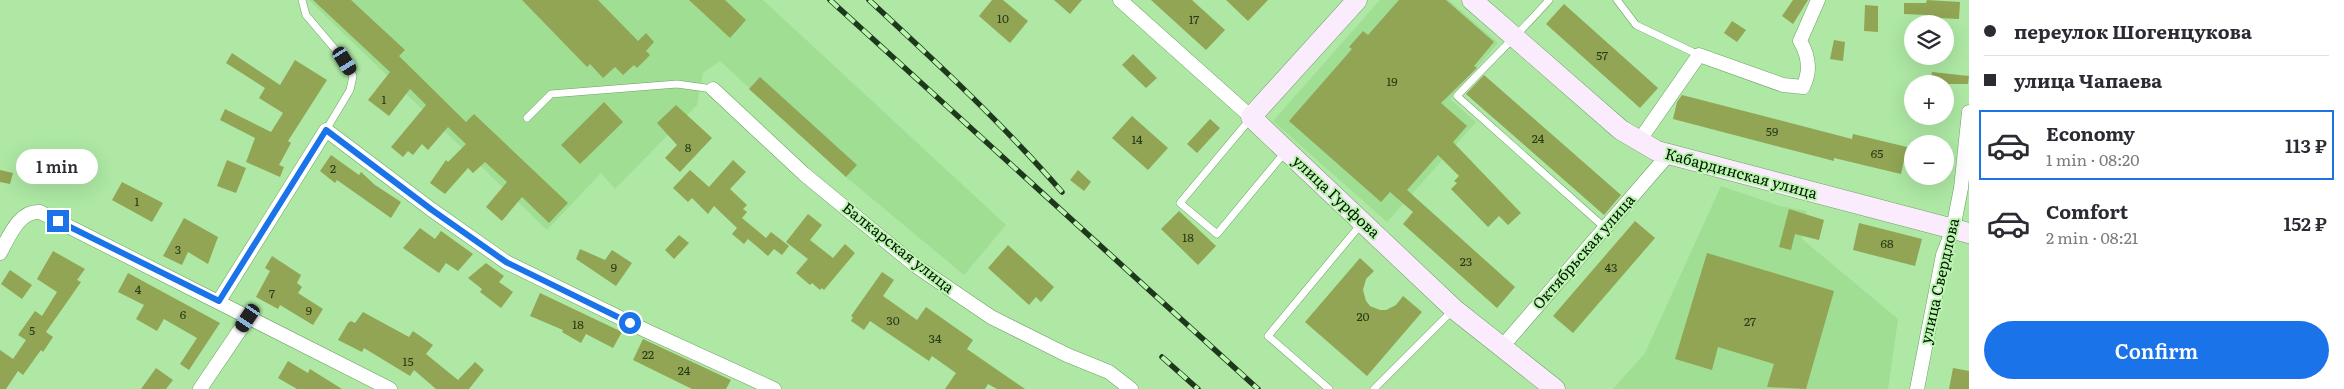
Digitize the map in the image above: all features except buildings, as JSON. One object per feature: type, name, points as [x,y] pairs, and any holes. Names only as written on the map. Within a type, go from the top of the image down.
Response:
[{"type":"street","name":"улица Гурфова","points":[[1120,0],[1251,117],[1454,309],[1555,389]]},
{"type":"street","points":[[1251,117],[1357,0]]},
{"type":"street","name":"Кабардинская улица","points":[[1472,0],[1621,130],[1668,155],[1961,231]]},
{"type":"street","points":[[1639,141],[1699,55],[1783,85],[1803,87],[1807,79],[1808,65],[1807,53],[1800,41],[1818,0]]},
{"type":"street","name":"Балкарская улица","points":[[713,89],[798,168],[916,266],[991,317],[1067,355],[1109,372],[1131,389]]},
{"type":"street","name":"улица Свердлова","points":[[1917,389],[1943,255],[1961,231],[1961,188],[1969,112]]},
{"type":"street","points":[[219,301],[326,130],[432,210],[506,262],[630,323],[774,389]]},
{"type":"street","name":"Октябрьская улица","points":[[1502,348],[1604,227],[1668,155]]},
{"type":"street","points":[[0,253],[23,216],[31,211],[40,212],[390,389]]},
{"type":"street","points":[[200,389],[248,318]]},
{"type":"lane","points":[[302,0],[306,15],[345,61],[353,76],[350,90],[326,130]]},
{"type":"lane","points":[[1549,0],[1516,38],[1499,51],[1457,96],[1604,227]]},
{"type":"lane","points":[[1617,0],[1636,24],[1699,55]]},
{"type":"lane","points":[[527,118],[551,94],[677,84],[713,89]]},
{"type":"lane","points":[[1251,117],[1180,203],[1217,234],[1286,151]]},
{"type":"lane","points":[[1329,389],[1268,336],[1364,222]]},
{"type":"lane","points":[[1374,389],[1454,309]]},
{"type":"shaded area","points":[[309,0],[763,0],[1006,225],[964,275],[846,177],[720,61],[703,73],[697,105],[615,189],[601,173],[547,230]]},
{"type":"shaded area","points":[[1380,0],[1449,0],[1498,43],[1450,99],[1476,122],[1387,222],[1273,121]]},
{"type":"shaded area","points":[[1721,186],[1780,206],[1807,211],[1802,239],[1898,319],[1888,389],[1613,389],[1645,353]]},
{"type":"railway","points":[[830,0],[1258,389]]},
{"type":"railway","points":[[869,0],[992,117],[1062,192]]},
{"type":"railway","points":[[1162,357],[1198,389]]},
{"type":"route","points":[[58,221],[219,301],[262,236],[326,130],[350,150],[506,262],[630,323]]}]
